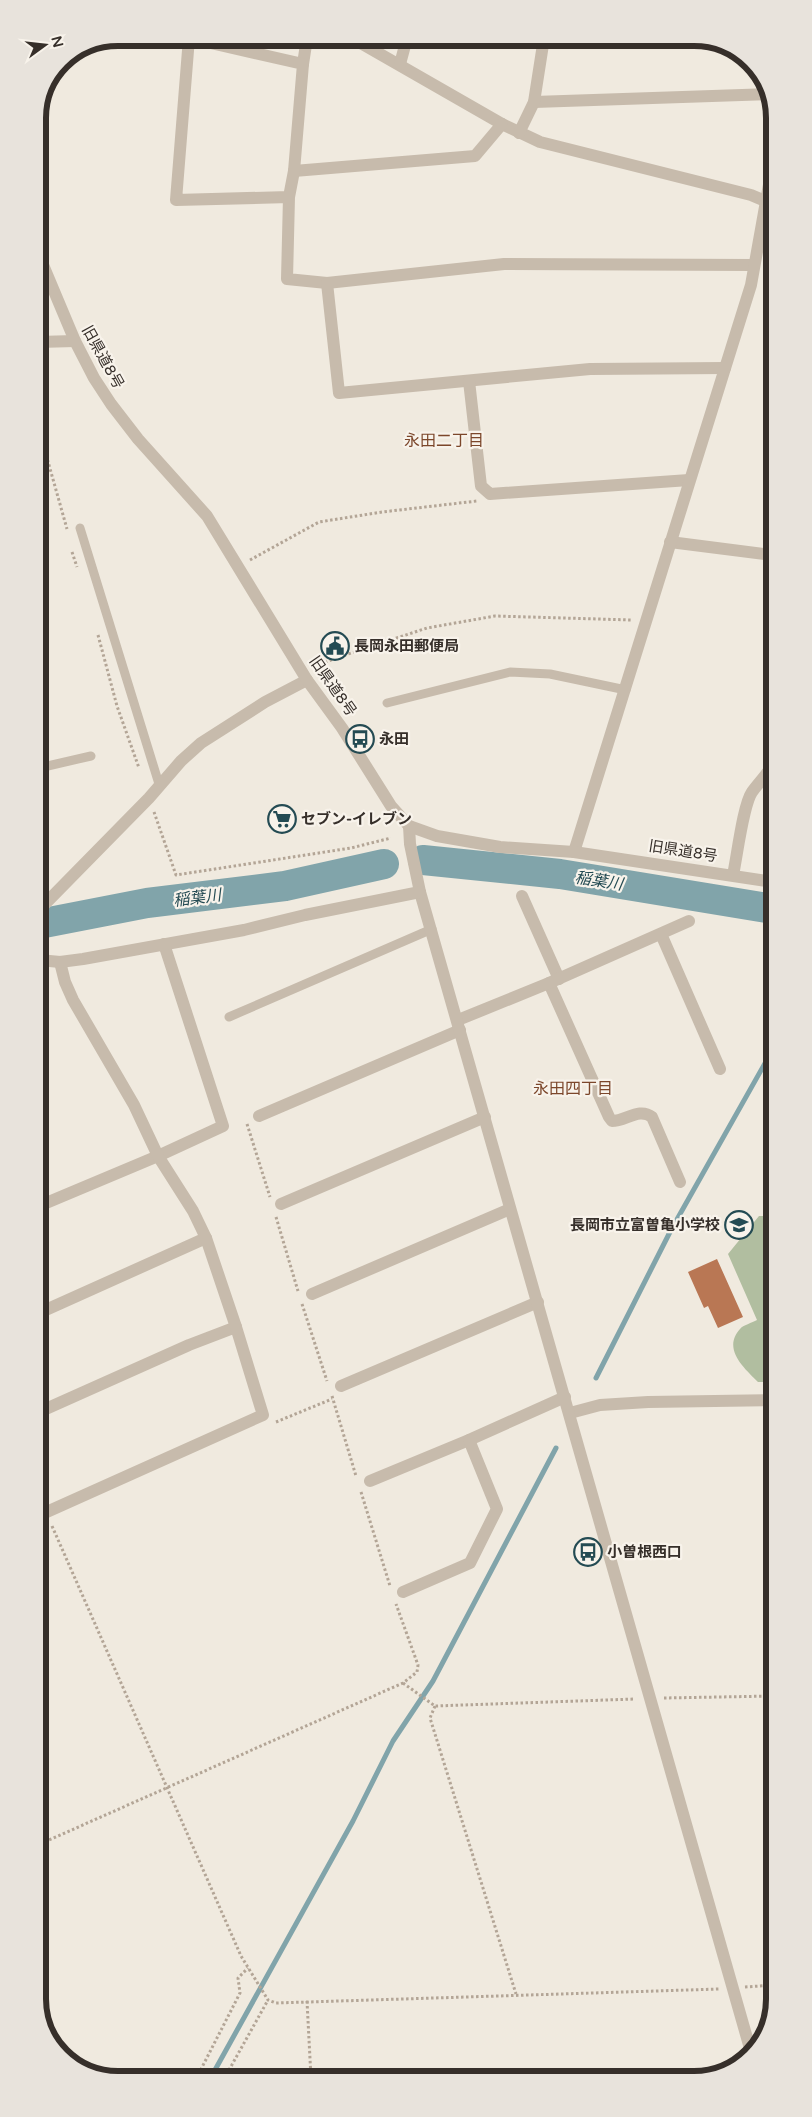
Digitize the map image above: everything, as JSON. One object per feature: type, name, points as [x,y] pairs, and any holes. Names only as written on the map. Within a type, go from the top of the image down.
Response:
[{"type":"street","points":[[188,46],[176,200],[289,197]]},
{"type":"street","points":[[224,46],[303,64]]},
{"type":"street","points":[[306,46],[303,64],[294,171],[289,197],[287,279],[327,282],[504,264],[754,265]]},
{"type":"street","points":[[367,46],[502,124],[540,142],[751,195],[766,202]]},
{"type":"street","points":[[400,64],[405,46]]},
{"type":"street","points":[[519,133],[534,102],[543,46]]},
{"type":"street","points":[[534,102],[761,94]]},
{"type":"street","points":[[294,171],[475,156],[502,124]]},
{"type":"street","points":[[574,852],[626,690],[688,480],[751,285],[766,215]]},
{"type":"street","name":"旧県道8号","points":[[46,272],[75,342],[110,404],[138,439],[207,516],[305,677],[342,728],[390,806],[409,826],[437,836],[500,847],[574,852],[766,881]]},
{"type":"street","points":[[327,282],[339,393],[590,369],[725,368]]},
{"type":"street","points":[[46,342],[75,342]]},
{"type":"street","points":[[469,381],[481,486],[490,494],[688,480]]},
{"type":"street","points":[[670,542],[766,554]]},
{"type":"street","points":[[46,902],[201,743],[305,677]]},
{"type":"street","points":[[733,875],[747,804],[752,792],[766,776]]},
{"type":"street","points":[[409,826],[410,844],[420,892],[750,2044]]},
{"type":"street","points":[[46,961],[60,962],[244,930],[305,915],[420,892]]},
{"type":"street","points":[[522,896],[609,1117],[612,1121],[639,1113],[647,1113],[652,1117],[680,1182]]},
{"type":"street","points":[[258,1116],[689,921]]},
{"type":"street","points":[[661,934],[720,1069]]},
{"type":"street","points":[[46,1203],[158,1156],[223,1126],[164,944]]},
{"type":"street","points":[[46,1512],[263,1415],[206,1238],[193,1211],[158,1156],[134,1105],[72,1000],[60,962]]},
{"type":"street","points":[[277,1205],[485,1117]]},
{"type":"street","points":[[312,1294],[510,1209]]},
{"type":"street","points":[[46,1310],[206,1238]]},
{"type":"street","points":[[336,1388],[538,1302]]},
{"type":"street","points":[[46,1409],[189,1345],[236,1327]]},
{"type":"street","points":[[370,1481],[469,1440],[565,1397]]},
{"type":"street","points":[[570,1413],[600,1405],[648,1402],[766,1400]]},
{"type":"street","points":[[403,1592],[470,1563],[497,1509],[469,1440]]},
{"type":"lane","points":[[80,528],[160,784]]},
{"type":"lane","points":[[387,703],[510,672],[550,674],[626,690]]},
{"type":"lane","points":[[46,766],[91,756]]},
{"type":"lane","points":[[229,1017],[432,929]]},
{"type":"path","points":[[46,455],[67,530]]},
{"type":"path","points":[[238,566],[319,522],[382,512],[476,502],[490,494]]},
{"type":"path","points":[[72,549],[77,568]]},
{"type":"path","points":[[305,677],[333,659],[427,628],[495,616],[647,620]]},
{"type":"path","points":[[97,633],[117,706],[141,774]]},
{"type":"path","points":[[149,798],[176,875],[351,848],[391,838]]},
{"type":"path","points":[[258,1116],[246,1120],[277,1205]]},
{"type":"path","points":[[276,1216],[298,1292]]},
{"type":"path","points":[[301,1302],[328,1382]]},
{"type":"path","points":[[336,1388],[356,1477]]},
{"type":"path","points":[[46,1523],[248,1968],[267,1999],[276,2003],[766,1986]]},
{"type":"path","points":[[46,1841],[403,1683],[435,1706],[612,1701],[650,1697],[766,1696]]},
{"type":"path","points":[[435,1706],[430,1718],[516,1994]]},
{"type":"path","points":[[200,2071],[240,1993],[238,1978],[248,1968]]},
{"type":"path","points":[[228,2071],[267,1999]]},
{"type":"path","points":[[307,2001],[311,2071]]},
{"type":"green space","points":[[759,1216],[766,1216],[766,1382],[758,1382],[741,1364],[734,1351],[735,1336],[745,1325],[757,1320],[728,1254]]},
{"type":"building","points":[[717,1259],[743,1317],[718,1328],[708,1306],[704,1308],[688,1272]]},
{"type":"waterway","name":"稲葉川","points":[[423,860],[560,874],[766,908]]},
{"type":"waterway","name":"稲葉川","points":[[46,923],[147,903],[285,886],[384,864]]},
{"type":"waterway","points":[[596,1378],[671,1230],[766,1061]]},
{"type":"waterway","points":[[214,2071],[353,1821],[393,1741],[433,1681],[556,1448]]},
{"type":"place","name":"長岡永田郵便局","points":[[335,646]]},
{"type":"place","name":"永田","points":[[360,739]]},
{"type":"place","name":"セブン-イレブン","points":[[282,819]]},
{"type":"place","name":"長岡市立富曽亀小学校","points":[[739,1225]]},
{"type":"place","name":"小曽根西口","points":[[588,1552]]},
{"type":"district","name":"永田二丁目","points":[[444,440]]},
{"type":"district","name":"永田四丁目","points":[[573,1088]]}]
